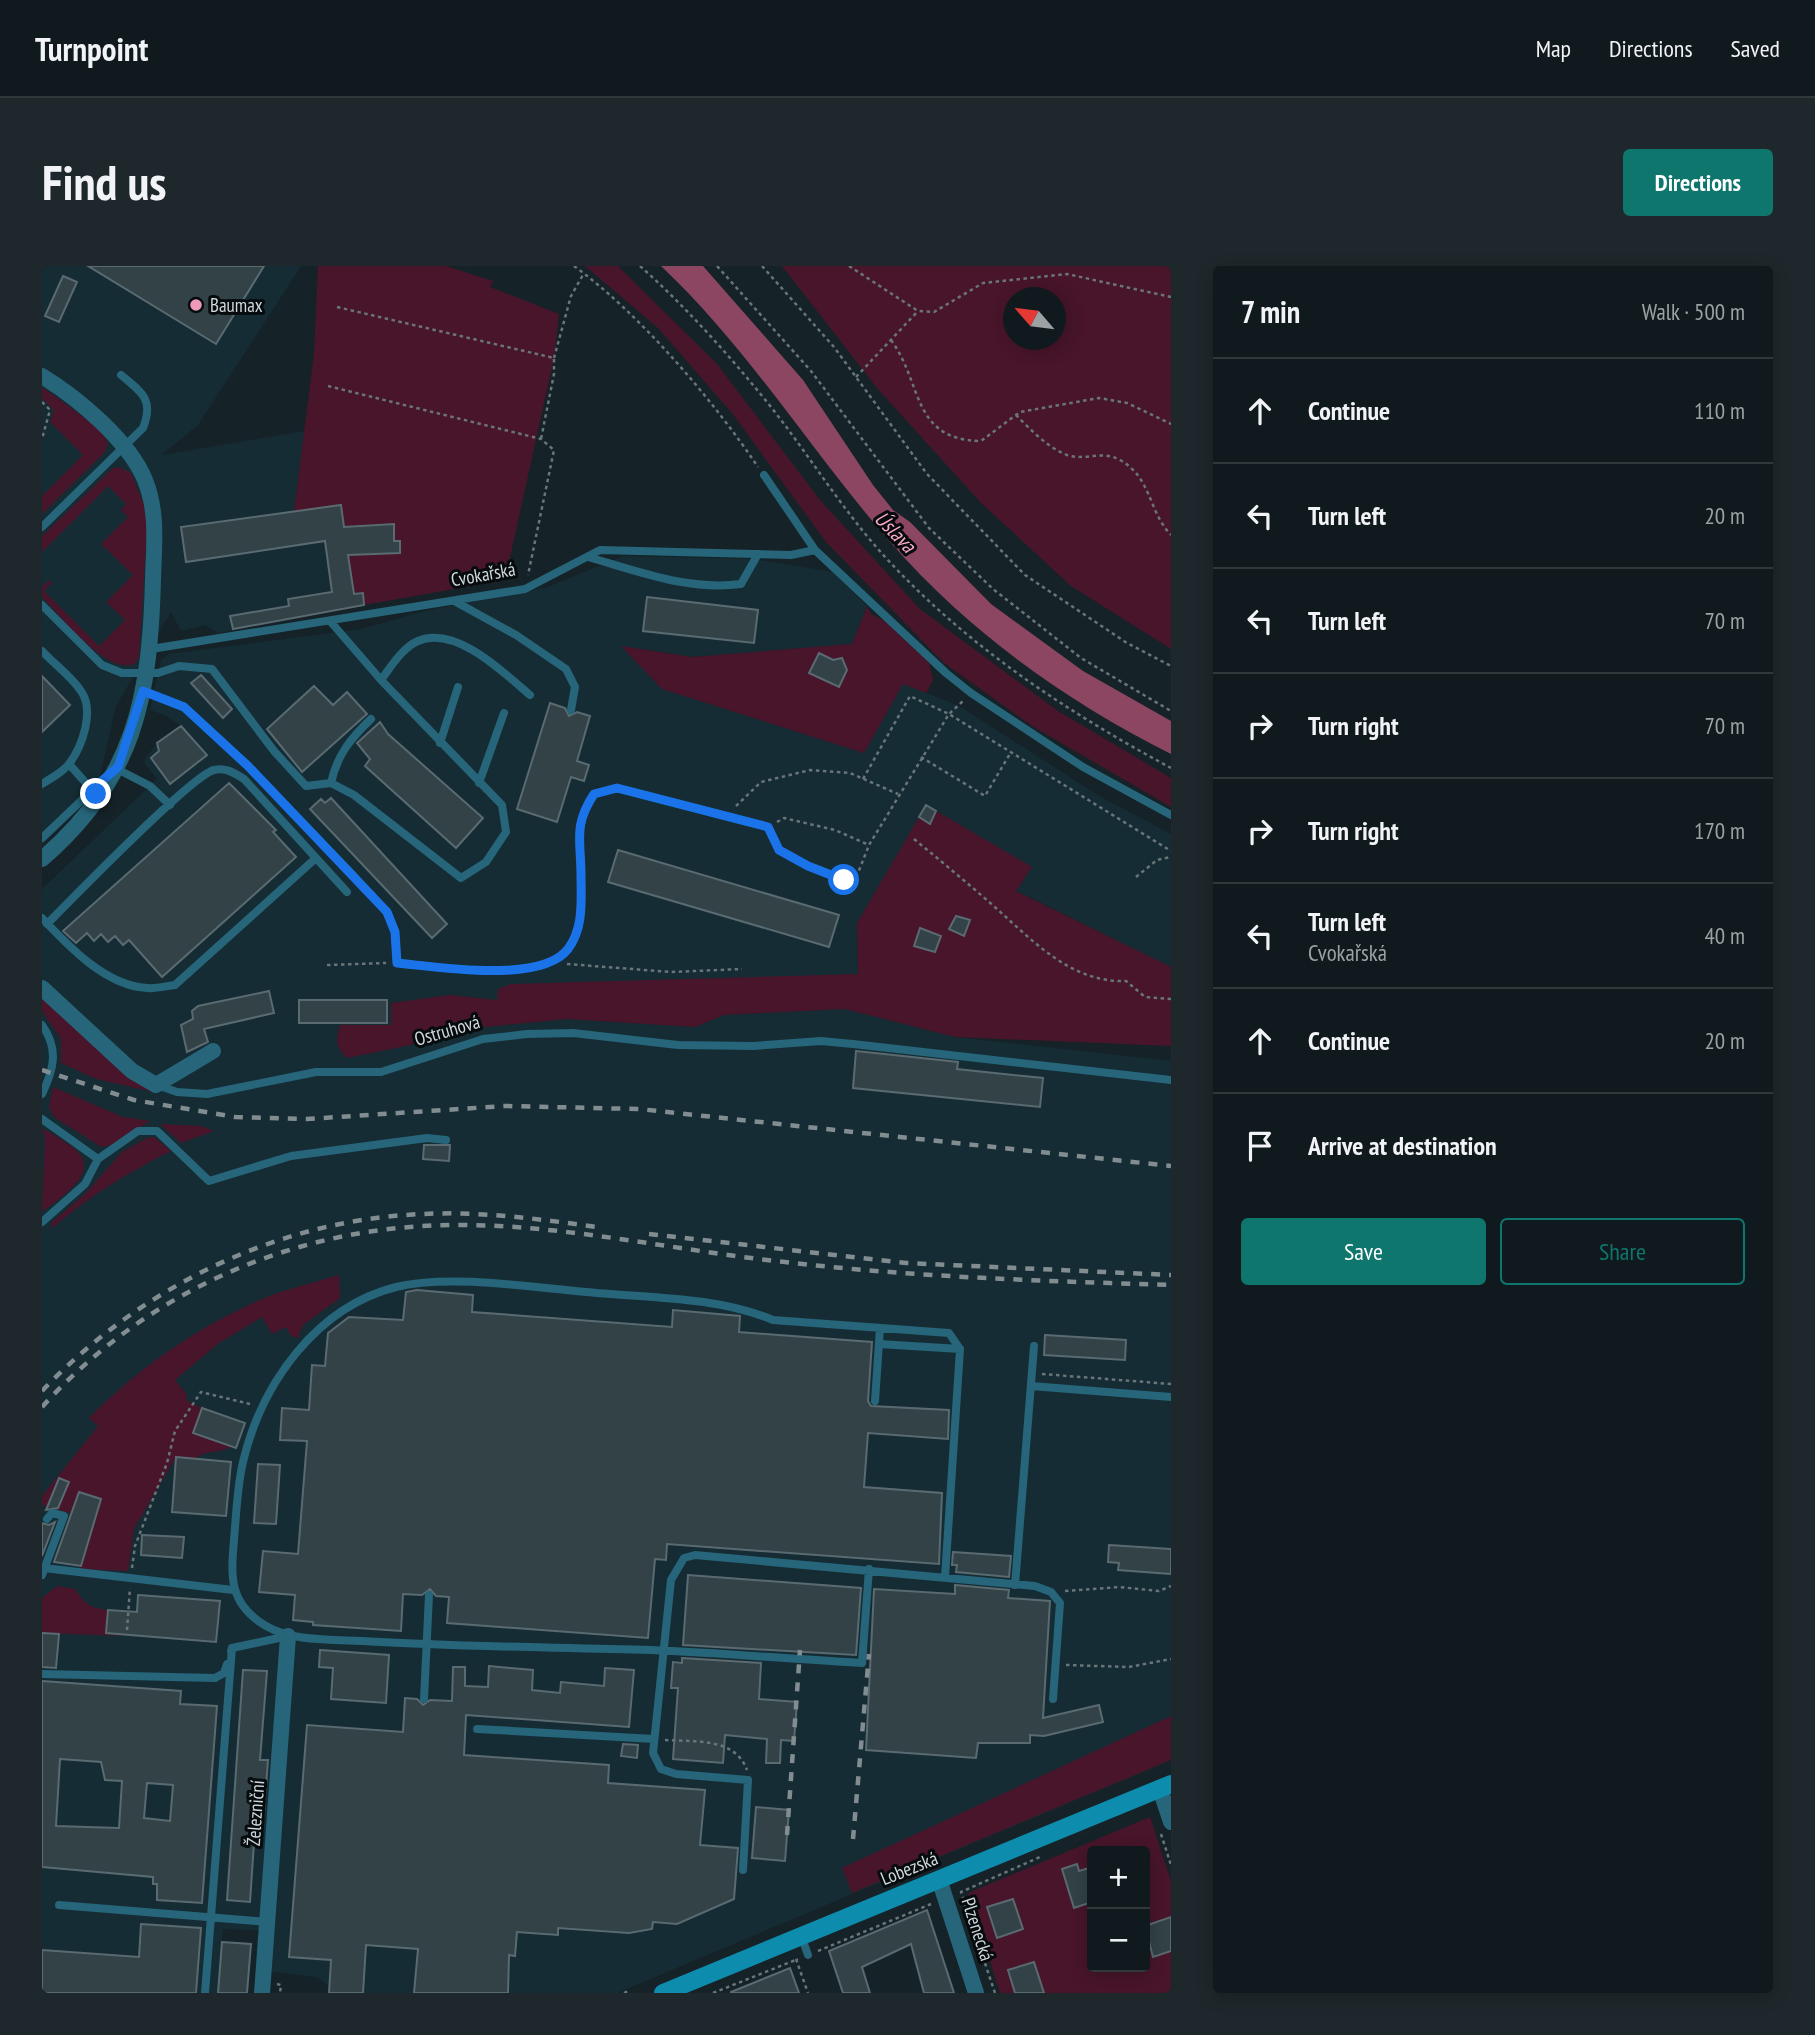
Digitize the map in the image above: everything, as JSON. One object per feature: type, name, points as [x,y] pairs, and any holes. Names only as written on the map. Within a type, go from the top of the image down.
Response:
[{"type":"street","points":[[42,376],[125,445],[145,480],[155,518],[151,649],[143,691],[118,767],[95,793],[66,838],[42,859]]},
{"type":"street","name":"Ostruhová","points":[[42,988],[132,1071],[156,1085]]},
{"type":"street","points":[[156,1085],[214,1051]]},
{"type":"street","name":"Železniční","points":[[262,1993],[288,1636]]},
{"type":"street","points":[[1165,1826],[1166,1786]]},
{"type":"street","name":"Lobezská","points":[[664,1993],[1166,1786]]},
{"type":"street","name":"Plzenecká","points":[[939,1879],[976,1993]]},
{"type":"lane","points":[[42,527],[143,428],[149,411],[147,401],[137,388],[121,375]]},
{"type":"lane","points":[[764,475],[816,550],[971,693],[1083,767],[1171,815]]},
{"type":"lane","name":"Cvokařská","points":[[151,649],[526,589],[600,550],[791,555],[816,550]]},
{"type":"lane","points":[[588,557],[650,576],[710,588],[741,584],[758,554]]},
{"type":"lane","points":[[453,601],[516,635],[566,669],[575,687],[571,710]]},
{"type":"lane","points":[[42,605],[102,664],[122,673],[158,674],[178,666],[212,669],[274,751],[306,786],[331,783],[354,795],[461,878],[486,862],[506,832],[502,806],[381,680],[330,621]]},
{"type":"lane","points":[[381,680],[416,641],[433,638],[460,644],[485,657],[530,695]]},
{"type":"lane","points":[[42,651],[82,692],[87,705],[86,727],[69,764],[42,784]]},
{"type":"lane","points":[[440,743],[458,687]]},
{"type":"lane","points":[[143,691],[184,707],[248,766],[351,873],[387,912],[395,932],[397,963],[523,970],[553,963],[569,948],[582,917],[577,835],[582,813],[594,794],[617,788],[768,827]]},
{"type":"lane","points":[[480,783],[504,713]]},
{"type":"lane","points":[[331,783],[335,767],[349,740],[371,719]]},
{"type":"lane","points":[[42,838],[95,793],[69,764]]},
{"type":"lane","points":[[118,767],[150,786],[170,805]]},
{"type":"lane","points":[[316,858],[174,985],[145,989],[111,977],[67,945],[45,921],[206,773],[227,769],[244,779],[347,892]]},
{"type":"lane","points":[[42,1025],[54,1051],[54,1063],[42,1094]]},
{"type":"lane","name":"Ostruhová","points":[[156,1085],[177,1092],[207,1094],[316,1072],[381,1072],[483,1039],[573,1033],[678,1045],[753,1046],[821,1041],[1171,1080]]},
{"type":"lane","points":[[42,1119],[98,1159]]},
{"type":"lane","points":[[42,1222],[85,1184],[98,1159],[138,1131],[150,1129],[165,1138],[202,1178],[208,1181],[291,1156],[426,1138],[446,1140]]},
{"type":"lane","points":[[288,1636],[266,1626],[240,1606],[233,1590],[234,1542],[243,1459],[261,1408],[291,1358],[314,1334],[361,1301],[398,1286],[473,1283],[546,1288],[702,1303],[749,1310],[773,1320],[949,1333],[960,1349],[945,1577]]},
{"type":"lane","points":[[874,1401],[880,1328]]},
{"type":"lane","points":[[879,1344],[960,1349]]},
{"type":"lane","points":[[1015,1585],[1034,1346]]},
{"type":"lane","points":[[1031,1387],[1171,1397]]},
{"type":"lane","points":[[47,1519],[52,1513],[64,1516],[43,1572],[131,1577],[233,1590]]},
{"type":"lane","points":[[743,1870],[748,1780],[676,1774],[661,1769],[653,1753],[671,1580],[684,1558],[695,1555],[869,1569],[1035,1586],[1051,1592],[1060,1603],[1053,1699]]},
{"type":"lane","points":[[232,1648],[288,1636],[427,1645],[663,1651],[862,1663],[869,1569]]},
{"type":"lane","points":[[424,1699],[429,1595]]},
{"type":"lane","points":[[42,1674],[215,1678],[224,1673],[232,1648]]},
{"type":"lane","points":[[205,1993],[232,1648]]},
{"type":"lane","points":[[477,1729],[654,1739]]},
{"type":"lane","points":[[59,1905],[268,1922]]},
{"type":"lane","points":[[801,1935],[808,1955]]},
{"type":"path","points":[[574,266],[681,368],[729,423],[764,475]]},
{"type":"path","points":[[640,266],[684,307],[749,381],[845,509],[886,558],[923,594],[1017,674],[1118,740],[1171,768]]},
{"type":"path","points":[[717,266],[811,371],[929,528],[993,589],[1081,658],[1171,711]]},
{"type":"path","points":[[762,266],[826,337],[927,474],[1025,575],[1127,643],[1171,666]]},
{"type":"path","points":[[849,266],[918,311],[934,312],[983,283],[1067,274],[1171,297]]},
{"type":"path","points":[[541,439],[554,374],[554,358],[570,296],[584,273]]},
{"type":"path","points":[[337,307],[554,358]]},
{"type":"path","points":[[856,377],[918,311]]},
{"type":"path","points":[[891,340],[902,355],[922,410],[932,424],[951,437],[981,441],[1016,415],[1057,403],[1099,398],[1127,403],[1171,424]]},
{"type":"path","points":[[328,386],[541,439],[554,450],[526,589]]},
{"type":"path","points":[[42,402],[50,410],[42,439]]},
{"type":"path","points":[[1016,415],[1032,432],[1069,455],[1104,453],[1122,461],[1138,473],[1149,494],[1157,521],[1171,535]]},
{"type":"path","points":[[863,779],[910,696],[949,713],[1171,851]]},
{"type":"path","points":[[869,845],[835,830],[784,818],[768,827],[779,850],[808,866],[844,880],[858,873],[869,845],[920,757],[949,713],[958,706]]},
{"type":"path","points":[[920,757],[985,796],[1011,752]]},
{"type":"path","points":[[726,815],[761,782],[810,770],[850,773],[898,794]]},
{"type":"path","points":[[914,839],[1046,954],[1087,975],[1112,981],[1126,981],[1145,997],[1171,999]]},
{"type":"path","points":[[1136,877],[1157,860],[1171,857]]},
{"type":"path","points":[[327,965],[397,963]]},
{"type":"path","points":[[553,963],[671,972],[742,969]]},
{"type":"path","points":[[1031,1373],[1171,1384]]},
{"type":"path","points":[[127,1630],[135,1546],[167,1463],[175,1431],[201,1392],[261,1408]]},
{"type":"path","points":[[1051,1592],[1119,1587],[1159,1591],[1171,1586]]},
{"type":"path","points":[[1056,1664],[1129,1667],[1171,1660]]},
{"type":"path","points":[[654,1739],[719,1744],[733,1749],[742,1759],[748,1780]]},
{"type":"path","points":[[1165,1826],[1171,1865]]},
{"type":"path","points":[[995,1993],[961,1892],[1050,1852]]},
{"type":"path","points":[[713,1993],[931,1905]]},
{"type":"path","points":[[796,1959],[808,1993]]},
{"type":"path","points":[[624,1993],[630,1990]]},
{"type":"shaded area","points":[[42,266],[301,266],[198,425],[161,455],[305,431],[294,511],[341,505],[364,605],[218,633],[205,625],[181,631],[171,612],[116,706],[100,777],[82,806],[42,845]]},
{"type":"shaded area","points":[[318,266],[446,266],[493,281],[490,287],[559,314],[554,358],[505,580],[364,605],[362,593],[354,594],[341,505],[294,511],[314,354]]},
{"type":"shaded area","points":[[585,266],[618,266],[717,364],[820,500],[920,609],[1058,711],[1171,778],[1171,807],[1032,726],[944,663],[826,542],[732,413],[658,328]]},
{"type":"shaded area","points":[[782,266],[1171,266],[1171,649],[1071,586],[981,503],[877,388]]},
{"type":"shaded area","points":[[42,387],[97,428],[107,444],[105,452],[42,514],[42,496],[83,455],[50,422],[54,410],[42,398]]},
{"type":"shaded area","points":[[119,467],[131,473],[148,514],[139,656],[136,663],[125,665],[112,662],[85,642],[42,597],[42,587],[49,580],[52,583],[44,591],[99,646],[125,620],[106,602],[133,575],[101,544],[128,517],[121,510],[126,504],[108,486],[42,552],[42,536],[113,468]]},
{"type":"shaded area","points":[[623,556],[754,559],[833,572],[867,606],[852,644],[692,657],[622,646],[662,689],[864,753],[903,683],[959,706],[1101,797],[1171,834],[1171,967],[1015,890],[1031,867],[857,923],[858,974],[714,980],[497,1000],[450,995],[391,1003],[391,1025],[411,1045],[431,1032],[567,1019],[695,1027],[724,1015],[845,1009],[955,1037],[1171,1061],[1171,1760],[617,1993],[337,1993],[317,1977],[264,1971],[267,1931],[223,1929],[218,1993],[42,1993],[42,889],[157,779],[145,764],[145,758],[159,741],[181,726],[167,716],[150,710],[161,660],[169,654],[361,629],[425,611],[548,587]]},
{"type":"shaded area","points":[[867,606],[871,614],[885,621],[929,663],[933,680],[926,693],[903,684],[864,753],[662,689],[621,646],[692,657],[852,644]]},
{"type":"shaded area","points":[[926,805],[1032,867],[1016,891],[1171,967],[1171,1046],[955,1037],[845,1009],[724,1015],[695,1027],[567,1019],[431,1032],[411,1045],[347,1058],[339,1047],[337,1039],[340,1025],[391,1025],[391,1003],[450,995],[497,1000],[498,989],[511,984],[858,974],[857,923]]},
{"type":"shaded area","points":[[42,994],[148,1088],[158,1093],[96,1079],[61,1063],[61,1039],[42,1011]]},
{"type":"shaded area","points":[[53,1087],[123,1117],[150,1121],[112,1145],[101,1147],[54,1117],[49,1107]]},
{"type":"shaded area","points":[[160,1124],[202,1126],[214,1131],[181,1143]]},
{"type":"shaded area","points":[[42,1129],[71,1146],[81,1155],[84,1165],[82,1174],[69,1191],[42,1212],[45,1138]]},
{"type":"shaded area","points":[[154,1137],[171,1151],[108,1186],[51,1229],[52,1222],[84,1195],[122,1152]]},
{"type":"shaded area","points":[[339,1275],[340,1298],[303,1325],[298,1338],[291,1336],[286,1327],[272,1334],[262,1317],[219,1343],[175,1380],[187,1395],[186,1400],[202,1408],[193,1433],[231,1447],[195,1459],[176,1457],[134,1529],[128,1571],[80,1569],[101,1499],[79,1492],[73,1514],[42,1505],[42,1496],[98,1426],[89,1418],[149,1365],[218,1320],[267,1297]]},
{"type":"shaded area","points":[[57,1586],[75,1589],[88,1604],[108,1610],[106,1633],[125,1636],[42,1633],[42,1598]]},
{"type":"shaded area","points":[[1171,1716],[1171,1760],[852,1893],[842,1868]]},
{"type":"shaded area","points":[[1150,1817],[1171,1881],[1171,1993],[1000,1993],[968,1893]]},
{"type":"water","name":"Úslava","points":[[661,266],[703,266],[803,380],[873,485],[893,510],[910,522],[991,604],[1083,671],[1171,721],[1171,754],[1057,687],[986,635],[953,606],[892,544],[723,332]]},
{"type":"building","name":"Baumax","points":[[88,266],[264,266],[216,344]]},
{"type":"building","points":[[63,276],[77,282],[59,322],[45,316]]},
{"type":"building","points":[[341,505],[344,527],[394,524],[394,541],[400,541],[400,553],[348,555],[354,594],[363,593],[364,605],[233,629],[230,616],[289,606],[288,599],[332,592],[325,541],[186,562],[181,527]]},
{"type":"building","points":[[647,597],[758,610],[754,643],[643,631]]},
{"type":"building","points":[[819,653],[833,660],[842,658],[847,670],[839,687],[809,673]]},
{"type":"building","points":[[201,675],[232,709],[223,718],[191,683]]},
{"type":"building","points":[[42,676],[70,705],[42,732]]},
{"type":"building","points":[[314,686],[333,705],[347,692],[367,714],[302,772],[267,729]]},
{"type":"building","points":[[550,703],[565,708],[569,716],[577,712],[590,716],[577,761],[589,765],[584,781],[571,777],[557,822],[517,809]]},
{"type":"building","points":[[380,722],[388,734],[483,818],[456,848],[365,766],[370,759],[357,743]]},
{"type":"building","points":[[181,726],[207,755],[170,784],[151,758],[159,751],[157,743]]},
{"type":"building","points":[[229,783],[276,830],[273,832],[296,857],[162,977],[129,940],[123,945],[115,936],[108,942],[101,934],[94,941],[87,933],[76,943],[63,931]]},
{"type":"building","points":[[331,798],[447,924],[432,938],[310,809],[321,799],[325,803]]},
{"type":"building","points":[[926,805],[936,811],[930,824],[919,817]]},
{"type":"building","points":[[618,850],[839,915],[829,947],[608,882]]},
{"type":"building","points":[[956,916],[970,920],[964,936],[949,929]]},
{"type":"building","points":[[920,928],[941,936],[935,952],[914,946]]},
{"type":"building","points":[[269,991],[274,1013],[204,1029],[208,1042],[187,1052],[181,1025],[193,1019],[192,1011],[198,1006]]},
{"type":"building","points":[[299,1000],[387,1000],[387,1023],[299,1023]]},
{"type":"building","points":[[856,1051],[958,1062],[957,1069],[1043,1078],[1040,1107],[853,1088]]},
{"type":"building","points":[[424,1145],[450,1145],[449,1161],[423,1159]]},
{"type":"building","points":[[417,1290],[473,1295],[472,1312],[672,1327],[673,1310],[740,1316],[739,1332],[872,1342],[868,1401],[871,1406],[949,1410],[948,1439],[868,1433],[864,1487],[942,1493],[939,1564],[667,1544],[666,1560],[655,1559],[648,1638],[447,1623],[449,1597],[436,1596],[430,1589],[422,1595],[403,1594],[401,1631],[313,1625],[313,1622],[293,1620],[295,1595],[259,1592],[263,1551],[298,1554],[307,1441],[280,1440],[282,1408],[309,1410],[312,1365],[325,1366],[328,1333],[349,1317],[403,1320],[406,1292]]},
{"type":"building","points":[[1045,1335],[1126,1340],[1125,1360],[1044,1355]]},
{"type":"building","points":[[202,1408],[245,1423],[236,1448],[193,1433]]},
{"type":"building","points":[[176,1457],[231,1462],[226,1516],[172,1512]]},
{"type":"building","points":[[258,1464],[280,1465],[276,1524],[254,1523]]},
{"type":"building","points":[[59,1478],[69,1482],[58,1508],[46,1510]]},
{"type":"building","points":[[79,1492],[101,1499],[81,1566],[54,1562]]},
{"type":"building","points":[[55,1522],[42,1556],[42,1523],[49,1525]]},
{"type":"building","points":[[142,1535],[184,1537],[182,1558],[141,1555]]},
{"type":"building","points":[[1109,1545],[1171,1549],[1171,1574],[1118,1570],[1119,1563],[1108,1562]]},
{"type":"building","points":[[953,1552],[1011,1556],[1009,1577],[956,1572],[957,1565],[952,1565]]},
{"type":"building","points":[[688,1575],[861,1588],[856,1655],[683,1645]]},
{"type":"building","points":[[955,1585],[1009,1590],[1008,1598],[1050,1601],[1043,1718],[1099,1705],[1103,1722],[1044,1736],[1030,1735],[1030,1743],[978,1743],[976,1758],[866,1750],[874,1589],[955,1594]]},
{"type":"building","points":[[138,1595],[220,1601],[216,1642],[106,1633],[108,1610],[137,1612]]},
{"type":"building","points":[[42,1633],[59,1634],[56,1668],[42,1667]]},
{"type":"building","points":[[320,1650],[389,1655],[386,1703],[331,1699],[333,1668],[319,1667]]},
{"type":"building","points":[[682,1658],[761,1663],[759,1699],[797,1702],[794,1741],[781,1740],[780,1763],[766,1763],[767,1739],[725,1735],[723,1763],[673,1759],[678,1688],[671,1688],[673,1662],[682,1663]]},
{"type":"building","points":[[489,1666],[533,1670],[532,1690],[560,1693],[561,1682],[604,1686],[605,1668],[634,1670],[629,1727],[466,1715],[464,1755],[609,1765],[608,1783],[705,1790],[700,1845],[738,1848],[734,1899],[677,1924],[653,1922],[652,1929],[629,1933],[558,1928],[558,1935],[517,1932],[515,1956],[509,1955],[508,1993],[414,1993],[418,1949],[366,1945],[363,1993],[329,1993],[331,1960],[289,1957],[307,1725],[403,1732],[405,1698],[417,1699],[423,1705],[430,1700],[452,1701],[453,1667],[465,1667],[465,1686],[488,1687]]},
{"type":"building","points":[[243,1670],[267,1671],[260,1760],[268,1760],[264,1814],[256,1813],[250,1902],[227,1900]]},
{"type":"building","points":[[42,1681],[181,1691],[180,1704],[217,1706],[202,1903],[157,1900],[157,1884],[153,1884],[153,1877],[42,1867]],"holes":[[[60,1759],[101,1762],[105,1780],[122,1781],[119,1828],[56,1826]],[[147,1783],[173,1785],[170,1821],[144,1818]]]},
{"type":"building","points":[[623,1744],[638,1745],[637,1758],[621,1756]]},
{"type":"building","points":[[756,1807],[789,1810],[785,1861],[752,1858]]},
{"type":"building","points":[[1077,1864],[1079,1871],[1087,1869],[1087,1904],[1074,1908],[1062,1869]]},
{"type":"building","points":[[1013,1899],[1023,1929],[997,1938],[987,1907]]},
{"type":"building","points":[[927,1910],[954,1993],[924,1993],[911,1944],[862,1967],[870,1993],[843,1993],[829,1951]]},
{"type":"building","points":[[1171,1917],[1171,1951],[1153,1957],[1150,1924]]},
{"type":"building","points":[[141,1924],[201,1928],[196,1993],[42,1993],[42,1950],[139,1957]]},
{"type":"building","points":[[222,1942],[251,1944],[247,1993],[218,1993]]},
{"type":"building","points":[[1034,1962],[1044,1993],[1015,1993],[1008,1970]]},
{"type":"building","points":[[790,1968],[799,1993],[731,1993],[731,1992]]},
{"type":"railway","points":[[42,1070],[134,1100],[235,1117],[307,1119],[505,1106],[639,1109],[1171,1166]]},
{"type":"railway","points":[[42,1391],[81,1354],[123,1320],[168,1291],[215,1266],[264,1245],[315,1230],[368,1219],[422,1214],[510,1216],[597,1227]]},
{"type":"railway","points":[[42,1407],[85,1365],[131,1328],[181,1296],[234,1270],[289,1250],[346,1236],[405,1227],[506,1226],[833,1267],[978,1278],[1171,1285]]},
{"type":"railway","points":[[649,1234],[906,1263],[1171,1275]]},
{"type":"railway","points":[[787,1835],[800,1650]]},
{"type":"railway","points":[[853,1839],[869,1654]]},
{"type":"place","name":"Baumax","points":[[196,305]]},
{"type":"route","points":[[96,794],[103,780],[118,767],[143,691],[184,707],[248,766],[387,912],[395,932],[397,963],[447,968],[523,970],[553,963],[569,948],[582,917],[577,835],[582,813],[594,794],[617,788],[768,827],[779,850],[808,866],[844,880]]}]
